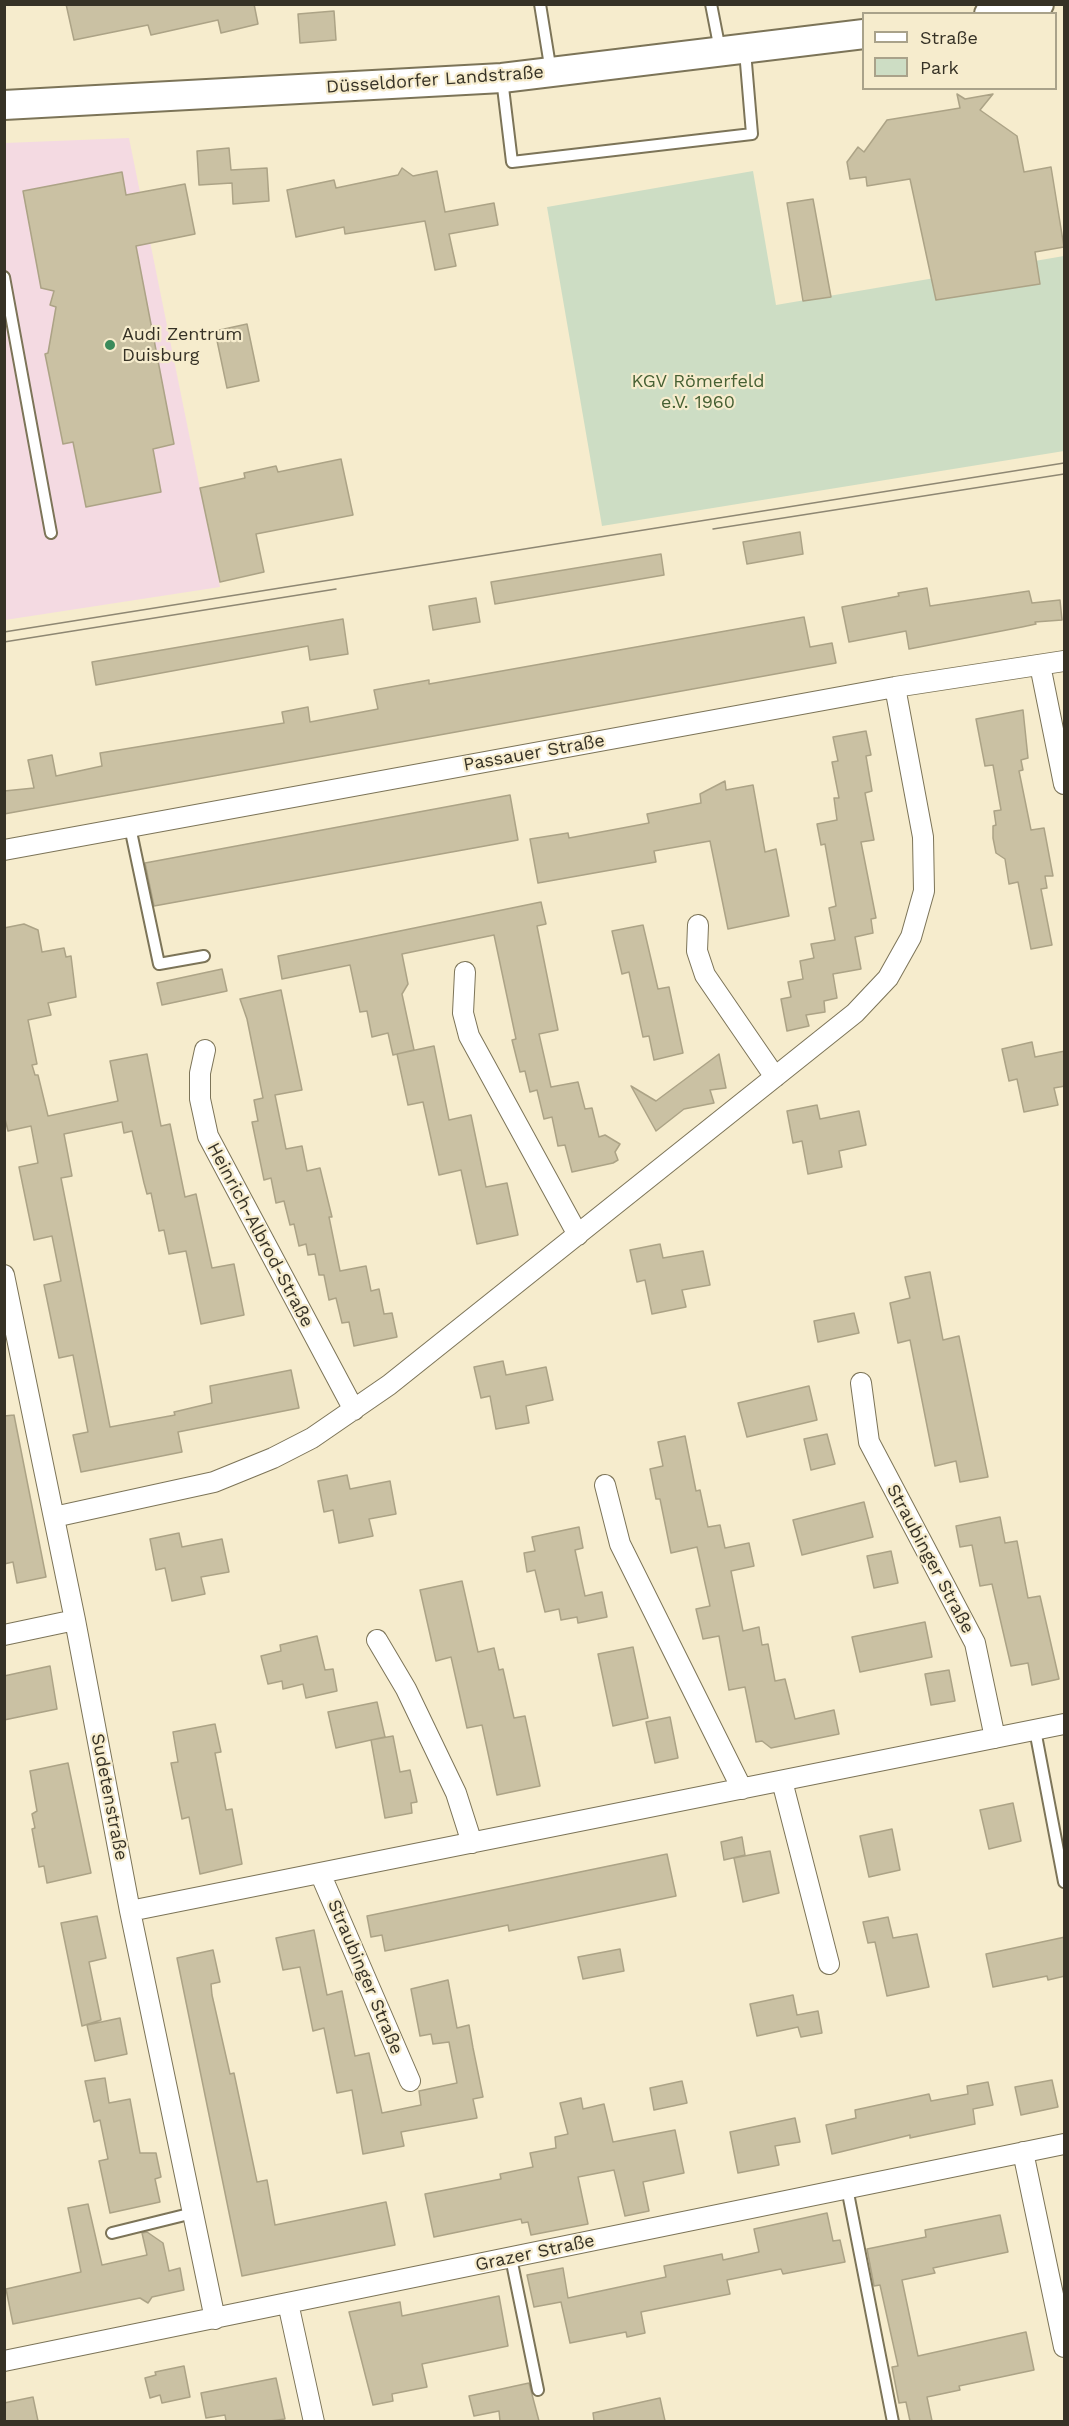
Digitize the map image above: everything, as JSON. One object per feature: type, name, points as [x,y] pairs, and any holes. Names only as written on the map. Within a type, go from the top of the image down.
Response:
[{"type":"main road","points":[[999,12],[1039,4]]},
{"type":"main road","name":"Düsseldorfer Landstraße","points":[[4,105],[502,78],[733,52],[862,34]]},
{"type":"street","name":"Passauer Straße","points":[[4,850],[895,687],[1065,661]]},
{"type":"street","points":[[1040,664],[1065,784]]},
{"type":"street","points":[[54,1517],[214,1482],[273,1458],[354,1410],[578,1235],[855,1013],[888,978],[911,937],[924,891],[923,837],[895,687]]},
{"type":"street","points":[[698,925],[697,951],[705,975],[775,1077]]},
{"type":"street","points":[[465,972],[463,1013],[469,1036],[578,1235]]},
{"type":"street","name":"Heinrich-Albrod-Straße","points":[[205,1050],[200,1073],[200,1099],[208,1136],[354,1410]]},
{"type":"street","name":"Sudetenstraße","points":[[4,1275],[75,1620],[130,1911],[215,2319]]},
{"type":"street","name":"Straubinger Straße","points":[[861,1383],[869,1442],[975,1643],[995,1738]]},
{"type":"street","points":[[605,1485],[620,1544],[742,1789]]},
{"type":"street","points":[[4,1635],[75,1620]]},
{"type":"street","points":[[376,1640],[406,1689],[456,1793],[472,1843]]},
{"type":"street","points":[[130,1911],[1065,1724]]},
{"type":"street","points":[[782,1781],[829,1964]]},
{"type":"street","name":"Straubinger Straße","points":[[320,1873],[410,2081]]},
{"type":"street","name":"Grazer Straße","points":[[4,2361],[1065,2144]]},
{"type":"street","points":[[1023,2152],[1065,2347]]},
{"type":"street","points":[[288,2303],[314,2421]]},
{"type":"lane","points":[[540,4],[551,72]]},
{"type":"lane","points":[[502,78],[512,162],[752,135],[733,52],[711,4]]},
{"type":"lane","points":[[4,277],[51,532]]},
{"type":"lane","points":[[130,827],[159,964],[204,956]]},
{"type":"lane","points":[[1035,1730],[1065,1882]]},
{"type":"lane","points":[[847,2188],[893,2421]]},
{"type":"lane","points":[[112,2233],[193,2213]]},
{"type":"lane","points":[[511,2258],[538,2390]]},
{"type":"shaded area","points":[[129,138],[220,587],[5,620],[5,143]]},
{"type":"green space","name":"KGV Römerfeld e.V. 1960","points":[[753,171],[776,305],[1064,256],[1064,451],[602,526],[547,207]]},
{"type":"building","points":[[66,4],[254,4],[258,24],[221,33],[218,20],[151,35],[148,25],[74,40]]},
{"type":"building","points":[[334,11],[336,40],[300,43],[298,14]]},
{"type":"building","points":[[957,94],[965,99],[993,94],[980,110],[1017,136],[1024,172],[1051,167],[1064,247],[1035,252],[1040,284],[936,300],[910,179],[867,186],[866,177],[850,179],[847,162],[858,147],[864,152],[887,120],[960,108]]},
{"type":"building","points":[[229,148],[231,170],[267,168],[269,201],[233,204],[232,183],[199,185],[197,151]]},
{"type":"building","points":[[402,168],[413,176],[437,171],[445,212],[494,203],[498,225],[449,234],[456,266],[435,270],[425,221],[345,234],[344,227],[296,237],[287,190],[334,180],[336,188],[398,175]]},
{"type":"building","name":"Audi Zentrum Duisburg","points":[[122,172],[126,195],[185,184],[195,234],[136,246],[174,444],[153,449],[161,492],[86,507],[73,442],[63,444],[45,354],[48,353],[56,307],[50,305],[54,291],[41,288],[23,191]]},
{"type":"building","points":[[813,199],[831,297],[803,301],[787,203]]},
{"type":"building","points":[[247,324],[259,381],[227,388],[215,331]]},
{"type":"building","points":[[341,459],[353,515],[256,534],[264,572],[220,582],[200,488],[245,478],[244,473],[276,466],[278,472]]},
{"type":"building","points":[[800,532],[803,554],[747,564],[743,542]]},
{"type":"building","points":[[661,554],[664,575],[495,604],[491,582]]},
{"type":"building","points":[[927,588],[930,606],[1029,591],[1032,603],[1060,600],[1062,620],[1035,622],[1036,624],[909,649],[906,631],[849,642],[842,607]]},
{"type":"building","points":[[476,598],[480,622],[433,630],[429,606]]},
{"type":"building","points":[[804,617],[810,647],[832,643],[836,663],[4,814],[4,791],[34,788],[28,760],[52,755],[56,776],[102,766],[100,753],[284,723],[282,712],[308,707],[310,722],[378,709],[374,690],[429,680],[429,684]]},
{"type":"building","points":[[343,619],[348,654],[310,660],[308,646],[96,685],[92,662]]},
{"type":"building","points":[[1023,710],[1028,758],[1021,760],[1023,770],[1019,771],[1031,830],[1044,828],[1053,876],[1045,876],[1047,888],[1041,889],[1052,945],[1031,949],[1018,882],[1009,884],[1005,859],[996,853],[993,838],[993,826],[996,825],[994,811],[1001,810],[993,765],[985,766],[976,719]]},
{"type":"building","points":[[866,731],[871,755],[866,756],[872,791],[865,793],[874,840],[861,842],[876,918],[871,919],[873,933],[855,937],[861,969],[833,974],[837,998],[824,1001],[825,1012],[806,1015],[809,1026],[787,1031],[781,999],[791,997],[788,982],[803,979],[800,961],[814,958],[811,944],[835,940],[829,908],[836,906],[825,844],[821,845],[817,824],[837,820],[834,798],[839,798],[832,762],[838,761],[833,737]]},
{"type":"building","points":[[725,781],[726,790],[753,785],[765,852],[776,849],[789,916],[728,929],[710,841],[654,851],[656,862],[538,883],[530,839],[568,833],[569,838],[649,823],[647,814],[701,803],[700,794]]},
{"type":"building","points":[[510,795],[518,840],[154,906],[145,863]]},
{"type":"building","points":[[541,902],[546,924],[537,926],[558,1030],[539,1034],[551,1087],[578,1082],[585,1109],[592,1108],[599,1137],[605,1135],[620,1144],[615,1152],[618,1160],[613,1163],[572,1172],[565,1145],[558,1146],[552,1117],[544,1119],[537,1090],[530,1092],[525,1071],[520,1072],[512,1040],[516,1039],[494,935],[402,954],[408,984],[402,994],[414,1050],[393,1055],[388,1033],[372,1037],[367,1011],[360,1012],[350,965],[282,979],[278,956]]},
{"type":"building","points":[[24,924],[38,930],[42,952],[64,948],[66,957],[71,956],[76,997],[48,1003],[51,1015],[28,1020],[37,1064],[32,1065],[35,1075],[38,1075],[48,1116],[118,1101],[110,1061],[147,1054],[161,1126],[170,1124],[185,1197],[196,1194],[212,1268],[234,1264],[244,1315],[201,1324],[186,1251],[169,1254],[164,1230],[159,1231],[151,1193],[147,1194],[132,1131],[124,1133],[122,1122],[64,1134],[72,1176],[61,1178],[110,1427],[175,1415],[174,1412],[212,1403],[210,1386],[291,1370],[299,1408],[178,1432],[182,1452],[81,1472],[73,1435],[88,1432],[73,1355],[59,1358],[44,1285],[61,1281],[52,1236],[34,1240],[19,1167],[38,1163],[31,1126],[8,1131],[4,1115],[4,928]]},
{"type":"building","points":[[643,925],[658,989],[669,987],[683,1053],[654,1060],[649,1036],[643,1037],[629,972],[622,974],[612,931]]},
{"type":"building","points":[[222,969],[227,991],[162,1005],[157,983]]},
{"type":"building","points":[[281,990],[302,1090],[275,1095],[286,1149],[302,1146],[307,1171],[320,1168],[332,1217],[329,1217],[340,1271],[366,1266],[371,1291],[379,1289],[384,1314],[392,1313],[397,1337],[354,1346],[349,1322],[342,1323],[336,1298],[329,1300],[324,1275],[319,1275],[315,1254],[308,1255],[306,1244],[299,1246],[294,1224],[290,1225],[284,1201],[276,1203],[271,1178],[264,1180],[252,1122],[258,1121],[254,1100],[263,1098],[247,1019],[240,999]]},
{"type":"building","points":[[1032,1042],[1035,1057],[1065,1051],[1065,1086],[1054,1088],[1058,1105],[1024,1112],[1017,1079],[1009,1081],[1002,1049]]},
{"type":"building","points":[[434,1046],[449,1120],[471,1115],[486,1187],[507,1183],[518,1235],[477,1244],[461,1170],[439,1175],[423,1102],[408,1105],[397,1054]]},
{"type":"building","points":[[719,1054],[726,1088],[710,1090],[714,1103],[684,1109],[656,1131],[631,1086],[656,1101]]},
{"type":"building","points":[[817,1105],[820,1119],[859,1111],[866,1145],[839,1151],[842,1167],[808,1174],[802,1141],[793,1143],[787,1111]]},
{"type":"building","points":[[660,1244],[663,1258],[703,1251],[710,1285],[682,1290],[686,1307],[652,1314],[645,1280],[637,1282],[630,1250]]},
{"type":"building","points":[[930,1272],[943,1340],[959,1336],[988,1477],[960,1482],[956,1461],[935,1466],[910,1340],[898,1343],[890,1303],[910,1298],[905,1277]]},
{"type":"building","points":[[854,1313],[859,1333],[818,1342],[814,1321]]},
{"type":"building","points":[[503,1361],[506,1375],[546,1367],[553,1400],[526,1406],[529,1423],[496,1429],[490,1396],[481,1398],[474,1367]]},
{"type":"building","points":[[809,1386],[817,1420],[747,1437],[738,1403]]},
{"type":"building","points":[[14,1415],[46,1577],[17,1583],[13,1562],[4,1564],[4,1416]]},
{"type":"building","points":[[827,1434],[835,1464],[811,1470],[804,1439]]},
{"type":"building","points":[[685,1436],[696,1491],[700,1490],[708,1527],[720,1525],[725,1548],[749,1543],[754,1566],[731,1571],[743,1631],[759,1627],[762,1645],[768,1644],[775,1681],[785,1679],[795,1719],[834,1710],[839,1734],[771,1748],[762,1741],[756,1742],[745,1687],[729,1690],[719,1636],[703,1639],[696,1609],[710,1606],[697,1547],[671,1553],[660,1499],[656,1499],[650,1469],[663,1466],[658,1442]]},
{"type":"building","points":[[347,1475],[350,1489],[390,1481],[396,1514],[369,1519],[373,1536],[339,1543],[333,1510],[324,1512],[318,1481]]},
{"type":"building","points":[[864,1502],[873,1537],[802,1555],[793,1520]]},
{"type":"building","points":[[1000,1517],[1005,1543],[1017,1541],[1028,1598],[1040,1596],[1059,1679],[1032,1685],[1028,1663],[1011,1666],[992,1584],[980,1586],[972,1545],[960,1547],[956,1526]]},
{"type":"building","points":[[579,1527],[583,1548],[575,1550],[585,1596],[602,1592],[607,1617],[578,1623],[577,1617],[561,1620],[559,1609],[545,1612],[535,1570],[527,1572],[524,1553],[535,1551],[532,1537]]},
{"type":"building","points":[[179,1533],[182,1547],[222,1539],[229,1572],[201,1577],[205,1594],[172,1601],[165,1568],[156,1570],[150,1539]]},
{"type":"building","points":[[891,1551],[898,1583],[874,1588],[867,1556]]},
{"type":"building","points":[[462,1581],[478,1652],[494,1648],[499,1670],[503,1669],[514,1718],[525,1716],[540,1786],[497,1795],[482,1725],[467,1728],[451,1657],[436,1661],[420,1590]]},
{"type":"building","points":[[925,1622],[932,1657],[860,1672],[852,1637]]},
{"type":"building","points":[[317,1636],[325,1670],[333,1669],[337,1691],[306,1698],[303,1684],[283,1689],[282,1681],[268,1684],[261,1656],[281,1651],[280,1645]]},
{"type":"building","points":[[633,1647],[648,1718],[613,1726],[598,1654]]},
{"type":"building","points":[[50,1666],[57,1709],[4,1720],[4,1676]]},
{"type":"building","points":[[949,1670],[955,1701],[931,1705],[925,1674]]},
{"type":"building","points":[[377,1702],[385,1737],[336,1748],[328,1712]]},
{"type":"building","points":[[670,1717],[678,1758],[655,1763],[646,1722]]},
{"type":"building","points":[[215,1724],[221,1752],[215,1753],[226,1810],[232,1809],[242,1864],[200,1874],[189,1817],[182,1819],[171,1763],[178,1762],[173,1732]]},
{"type":"building","points":[[393,1736],[400,1772],[410,1770],[417,1802],[411,1803],[412,1813],[385,1818],[371,1740]]},
{"type":"building","points":[[68,1763],[91,1873],[47,1883],[44,1866],[39,1867],[32,1829],[35,1828],[32,1814],[37,1811],[30,1771]]},
{"type":"building","points":[[1013,1803],[1021,1841],[989,1849],[980,1810]]},
{"type":"building","points":[[892,1829],[900,1870],[869,1877],[860,1836]]},
{"type":"building","points":[[742,1837],[745,1855],[724,1860],[721,1842]]},
{"type":"building","points":[[770,1851],[779,1893],[743,1902],[734,1858]]},
{"type":"building","points":[[667,1854],[676,1896],[509,1931],[508,1925],[385,1951],[382,1935],[371,1937],[367,1916]]},
{"type":"building","points":[[97,1916],[106,1958],[89,1962],[101,2020],[82,2026],[61,1923]]},
{"type":"building","points":[[888,1917],[893,1938],[917,1934],[929,1987],[887,1996],[875,1942],[868,1943],[863,1922]]},
{"type":"building","points":[[314,1930],[327,1995],[342,1991],[355,2056],[369,2053],[382,2113],[421,2105],[419,2091],[457,2083],[449,2042],[433,2044],[431,2034],[420,2036],[411,1989],[448,1980],[457,2028],[469,2025],[483,2097],[473,2099],[477,2118],[401,2132],[404,2146],[363,2154],[352,2090],[337,2093],[324,2028],[313,2031],[300,1967],[283,1970],[276,1938]]},
{"type":"building","points":[[1065,1937],[1065,1976],[1048,1980],[1047,1976],[993,1987],[986,1954]]},
{"type":"building","points":[[620,1949],[624,1971],[583,1979],[578,1957]]},
{"type":"building","points":[[213,1950],[220,1982],[211,1984],[212,1995],[230,2074],[234,2073],[257,2182],[267,2180],[275,2225],[386,2202],[395,2245],[242,2276],[177,1958]]},
{"type":"building","points":[[793,1995],[797,2015],[818,2011],[822,2033],[801,2037],[798,2027],[757,2036],[750,2004]]},
{"type":"building","points":[[120,2018],[127,2054],[95,2061],[87,2025]]},
{"type":"building","points":[[105,2078],[109,2103],[130,2099],[140,2153],[156,2153],[161,2177],[155,2179],[160,2202],[110,2213],[99,2161],[108,2159],[100,2120],[94,2122],[85,2081]]},
{"type":"building","points":[[1052,2080],[1058,2107],[1021,2115],[1015,2087]]},
{"type":"building","points":[[682,2081],[687,2103],[654,2110],[650,2088]]},
{"type":"building","points":[[988,2082],[993,2105],[973,2109],[975,2124],[910,2138],[910,2135],[832,2154],[826,2125],[856,2118],[855,2110],[929,2094],[931,2101],[968,2094],[967,2086]]},
{"type":"building","points":[[581,2098],[583,2109],[604,2104],[613,2142],[675,2130],[684,2173],[643,2182],[649,2211],[625,2216],[614,2170],[578,2177],[588,2224],[531,2235],[528,2222],[522,2223],[521,2219],[434,2237],[425,2194],[501,2179],[500,2174],[533,2167],[530,2153],[556,2148],[555,2137],[568,2134],[560,2103]]},
{"type":"building","points":[[795,2118],[800,2142],[775,2146],[779,2165],[738,2173],[730,2132]]},
{"type":"building","points":[[88,2204],[102,2265],[147,2255],[142,2233],[147,2232],[163,2243],[169,2271],[180,2268],[184,2290],[152,2297],[148,2303],[140,2298],[13,2324],[6,2289],[81,2272],[68,2208]]},
{"type":"building","points":[[827,2213],[833,2241],[840,2240],[845,2262],[783,2274],[781,2269],[727,2280],[730,2294],[641,2312],[645,2333],[627,2337],[626,2332],[570,2343],[561,2302],[534,2307],[527,2275],[563,2268],[568,2298],[666,2277],[664,2266],[722,2254],[723,2260],[759,2252],[754,2229]]},
{"type":"building","points":[[1000,2215],[1008,2252],[933,2268],[935,2273],[902,2280],[918,2356],[1026,2332],[1034,2370],[959,2386],[960,2390],[927,2397],[932,2421],[910,2421],[906,2402],[899,2403],[892,2367],[898,2366],[880,2285],[874,2286],[867,2249],[926,2237],[925,2230]]},
{"type":"building","points":[[499,2296],[508,2346],[422,2364],[427,2387],[392,2394],[393,2401],[373,2405],[349,2312],[400,2302],[402,2316]]},
{"type":"building","points":[[184,2366],[190,2397],[162,2403],[160,2395],[150,2398],[145,2378],[156,2375],[155,2372]]},
{"type":"building","points":[[276,2378],[285,2419],[226,2421],[225,2415],[206,2418],[201,2393]]},
{"type":"building","points":[[529,2383],[539,2421],[500,2421],[499,2411],[474,2416],[469,2396]]},
{"type":"building","points":[[33,2397],[38,2421],[4,2421],[4,2403]]},
{"type":"building","points":[[660,2398],[665,2421],[594,2421],[593,2413]]},
{"type":"tram line","points":[[4,632],[1064,463]]},
{"type":"tram line","points":[[713,529],[1064,474]]},
{"type":"tram line","points":[[4,642],[336,589]]},
{"type":"place","name":"Audi Zentrum Duisburg","points":[[110,345]]}]
